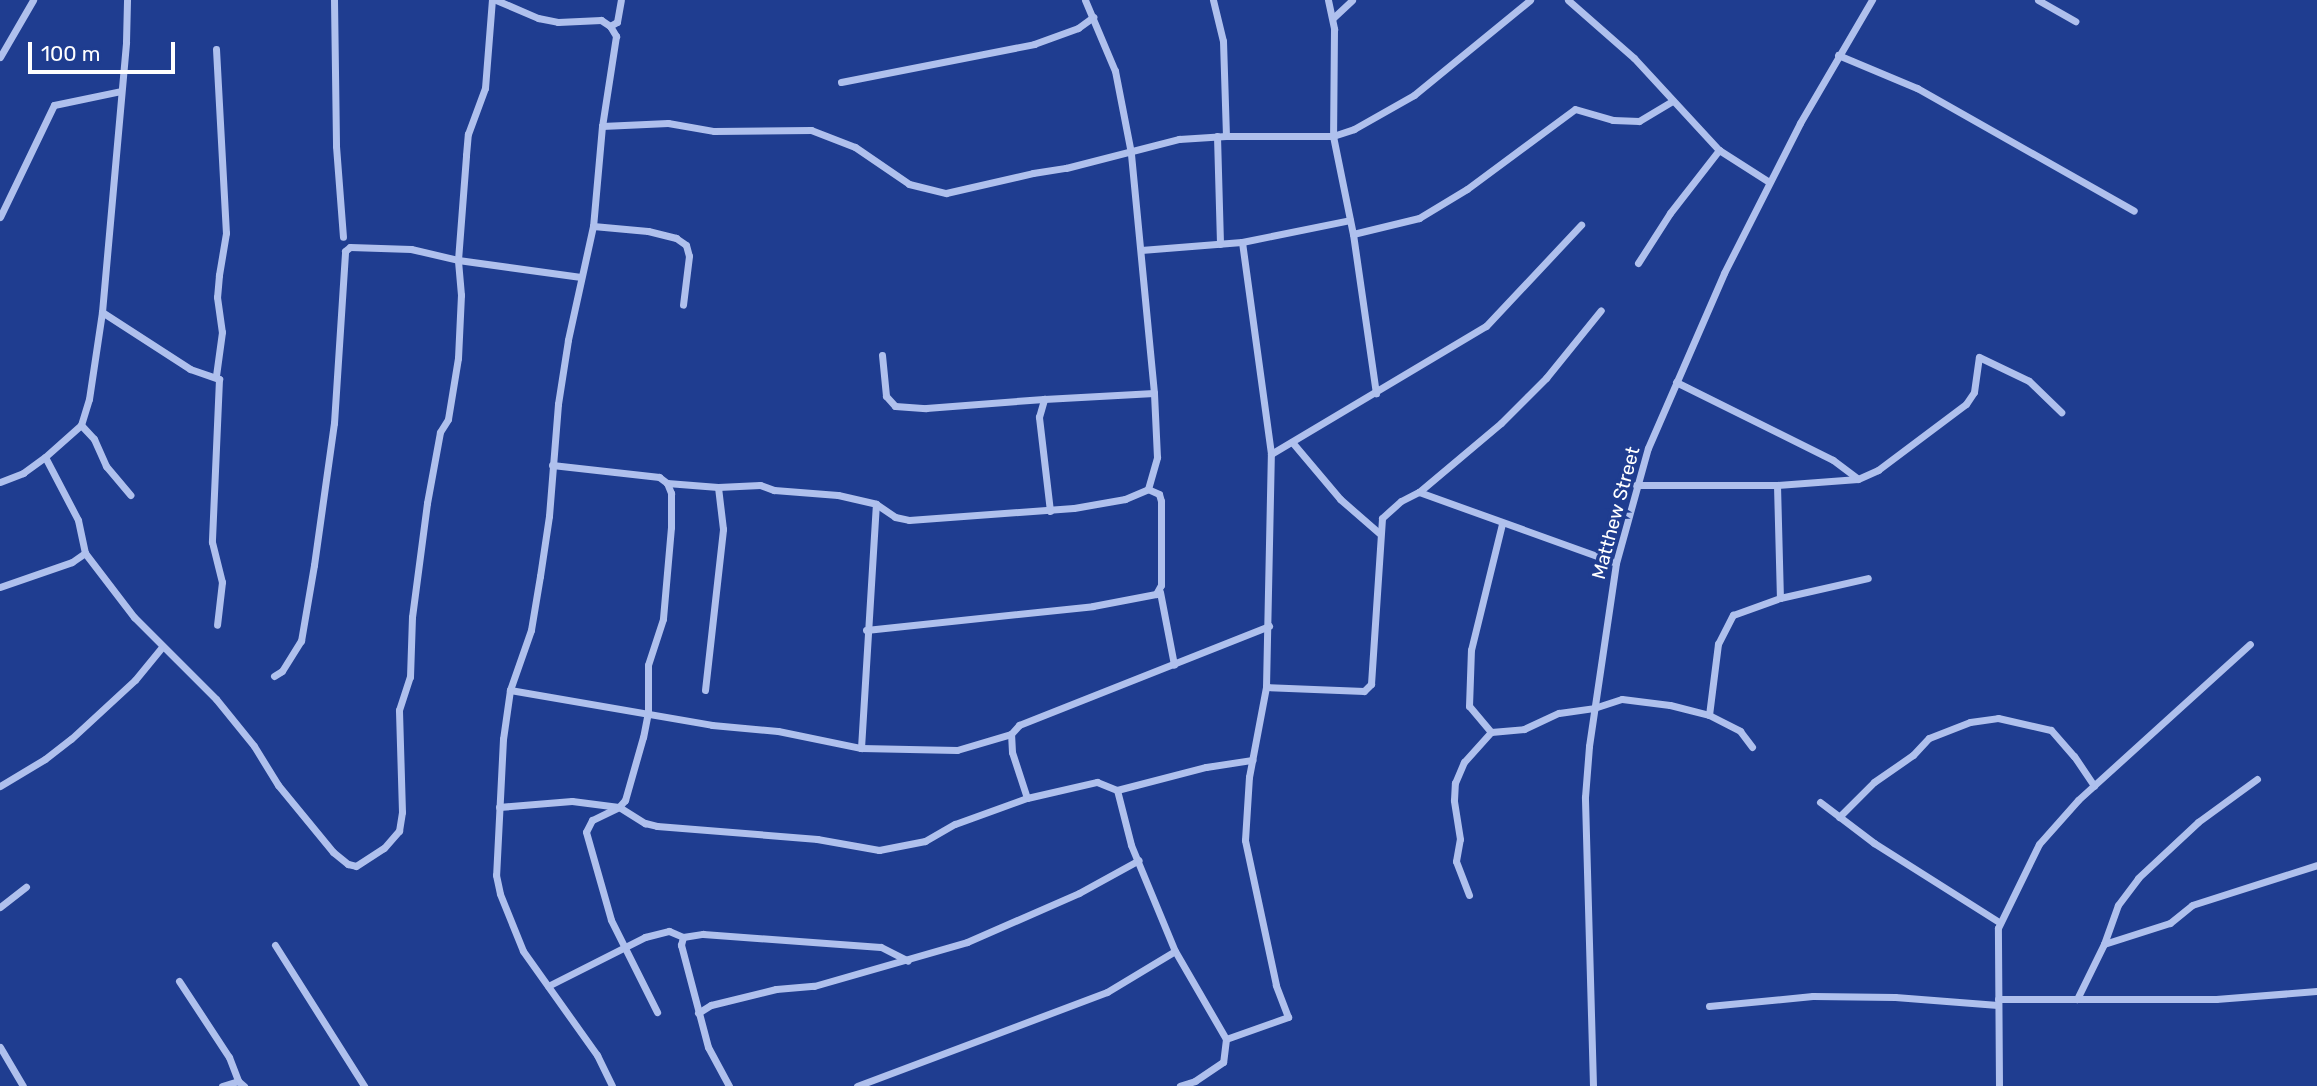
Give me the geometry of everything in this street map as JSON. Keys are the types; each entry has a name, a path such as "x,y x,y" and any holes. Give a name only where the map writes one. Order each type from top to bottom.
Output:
{"street":[{"path":"0,58 33,0"},
{"path":"0,482 23,473 80,425 89,398 102,312 127,0"},
{"path":"334,0 336,146 343,237"},
{"path":"45,457 78,520 85,553 122,603 162,647 216,699 254,746 278,785 334,852 348,864 356,866 370,859 394,837 400,823 403,793 399,710 410,677 412,617 427,503 440,432 448,419 458,358 461,295 458,260 468,134 485,88 494,0 538,18 558,22 601,20 610,26 616,36 617,48 602,126 593,226 568,340 552,465 549,516 531,630 510,690 499,807 496,875 500,894 523,951 597,1055 612,1086"},
{"path":"610,26 617,22 621,0"},
{"path":"1085,0 1115,71 1131,153 1154,393 1157,457 1148,489"},
{"path":"1213,0 1223,41 1226,136"},
{"path":"1328,0 1333,18 1333,136 1353,234 1376,393"},
{"path":"1333,18 1352,0"},
{"path":"602,126 668,123 714,131 811,130 855,147 909,184 946,193 1131,153 1179,139 1217,136 1333,136 1354,129 1414,95 1530,0"},
{"path":"1568,0 1634,58 1719,150 1769,183"},
{"name":"Matthew Street","path":"1593,1086 1585,797 1594,708 1616,563 1636,485 1676,382 1769,183 1838,55 1872,0"},
{"path":"2038,0 2075,21"},
{"path":"841,82 1034,44 1078,28 1093,17"},
{"path":"216,49 226,233 217,297 222,332 216,376 220,390 212,541 222,582 217,625"},
{"path":"1838,55 1917,88 2134,211"},
{"path":"0,216 54,105 121,91"},
{"path":"1353,234 1419,218 1467,189 1575,109 1613,120 1639,121 1672,100"},
{"path":"1217,136 1220,244"},
{"path":"1638,263 1670,213 1719,150"},
{"path":"1141,250 1242,242 1350,220"},
{"path":"1271,454 1486,326 1581,225"},
{"path":"593,226 648,231 676,238 686,245 689,256 683,305"},
{"path":"1226,1039 1288,1017 1276,985 1245,840 1252,760 1266,687 1271,454 1242,242"},
{"path":"274,676 291,659 301,641 333,433 345,251 350,247 411,249 458,260 581,277"},
{"path":"1266,687 1364,691 1371,684 1382,518 1401,501 1419,492 1501,423 1546,378 1601,310"},
{"path":"102,312 190,369 216,376"},
{"path":"882,355 886,396 895,406 926,408 1154,393"},
{"path":"1636,485 1777,485 1858,479 1878,470 1966,404 1974,391 1979,357 2029,381 2061,412"},
{"path":"1676,382 1833,460 1858,479"},
{"path":"1044,399 1039,417 1050,511"},
{"path":"80,425 94,439 106,466 130,495"},
{"path":"1293,442 1340,499 1379,533"},
{"path":"552,465 659,477 667,482 718,486 760,485 774,490 838,495 876,504 895,517 909,520 1050,511 1125,499 1148,489 1159,494 1161,501 1160,592 1174,665"},
{"path":"657,1012 611,920 586,832 592,820 619,807 625,800 648,712 648,665 663,619 671,527 671,493 667,482"},
{"path":"1777,485 1780,598"},
{"path":"705,690 723,528 718,486"},
{"path":"1419,492 1616,563"},
{"path":"861,748 866,630 876,504"},
{"path":"1491,732 1469,706 1471,650 1502,524"},
{"path":"0,587 72,562 85,553"},
{"path":"1709,715 1718,644 1733,615 1780,598 1868,578"},
{"path":"866,630 1093,606 1160,592"},
{"path":"510,690 712,725 778,731 861,748 957,750 1011,734 1019,725 1269,626"},
{"path":"1999,1086 1999,922 2039,844 2094,786 2250,643"},
{"path":"0,786 45,760 71,739 135,680 162,647"},
{"path":"1469,895 1456,862 1460,839 1454,800 1455,783 1464,762 1491,732 1524,729 1559,713 1594,708 1622,699 1670,705 1709,715 1740,731 1752,747"},
{"path":"1839,817 1874,782 1913,755 1929,738 1970,722 1997,718 2050,730 2074,756 2094,786"},
{"path":"1011,734 1012,752 1027,799"},
{"path":"499,807 572,801 619,807 645,823 657,825 817,839 879,850 925,841 955,824 1027,799 1097,782 1117,790 1182,773 1252,760"},
{"path":"2077,999 2104,944 2118,905 2138,878 2198,822 2258,779"},
{"path":"1117,790 1131,845 1175,951 1226,1039 1223,1062 1195,1081 1180,1086"},
{"path":"1820,802 1897,858 1999,922"},
{"path":"698,1013 711,1005 776,989 814,986 967,942 1079,893 1139,860"},
{"path":"2104,944 2170,923 2192,905 2317,864"},
{"path":"0,907 26,887"},
{"path":"548,986 645,937 669,932 682,937 704,934 881,947 908,961"},
{"path":"682,937 681,945 698,1013 709,1047 729,1086"},
{"path":"275,945 364,1086"},
{"path":"857,1086 1107,992 1175,951"},
{"path":"179,981 229,1057 241,1084 222,1086"},
{"path":"1709,1006 1813,996 1998,1002 2216,999 2317,991"},
{"path":"0,1047 23,1086"}]}
